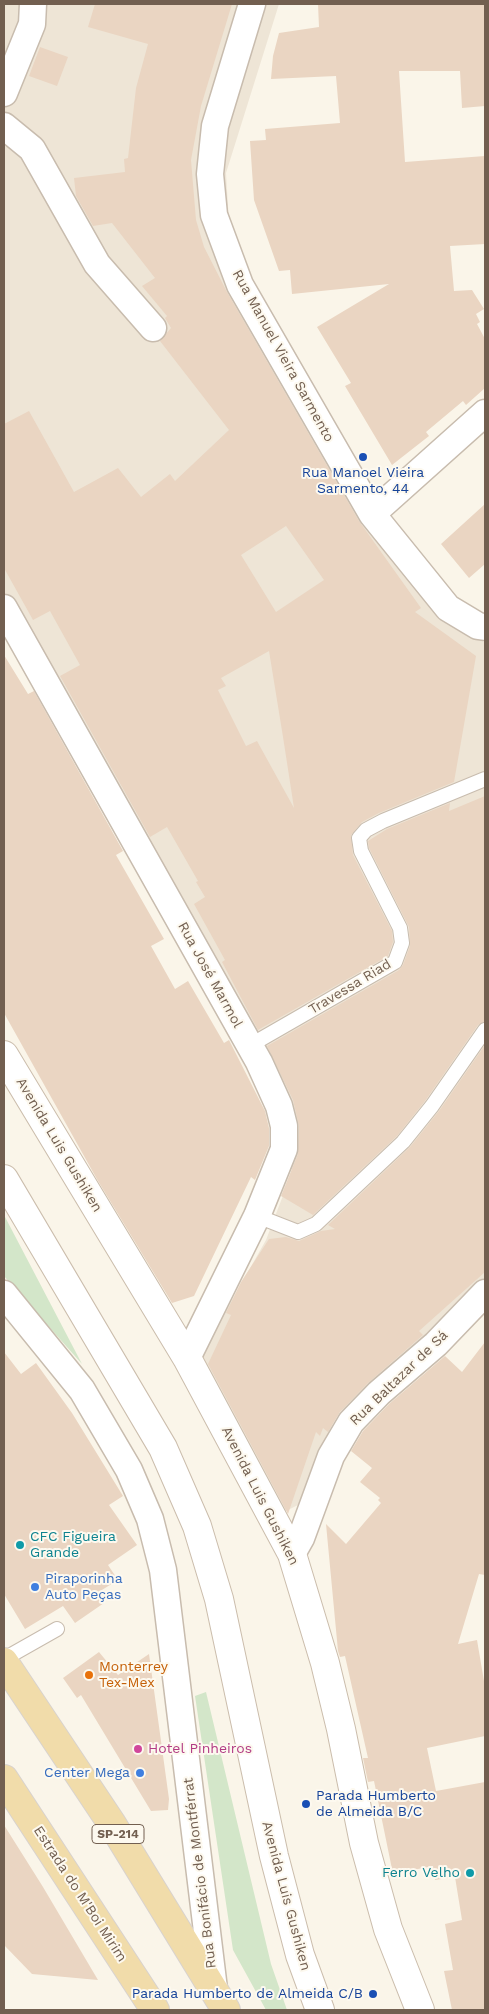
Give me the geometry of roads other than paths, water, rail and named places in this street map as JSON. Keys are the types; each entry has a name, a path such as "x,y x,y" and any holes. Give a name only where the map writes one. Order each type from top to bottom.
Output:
{"main road":[{"name":"Avenida Luis Gushiken","path":"4,1055 187,1358 292,1554 325,1663 366,1853 388,1929 420,2010"},
{"name":"Avenida Luis Gushiken","path":"4,1179 163,1448 197,1526 219,1599 274,1856 300,1955 320,2010"},
{"name":"SP-214","path":"4,1661 106,1816 220,2000"},
{"name":"Estrada do M'Boi Mirim","path":"4,1779 155,2010"}],"street":[{"path":"4,93 32,24 33,4"},
{"name":"Rua Manuel Vieira Sarmento","path":"252,4 215,126 210,174 214,216 240,284 372,514 448,608 478,626 485,626"},
{"path":"4,126 32,149 97,264 153,328"},
{"path":"372,514 485,413"},
{"name":"Rua José Marmol","path":"4,608 249,1046 279,1106 284,1126 284,1148 257,1216 187,1358"},
{"name":"Rua Baltazar de Sá","path":"292,1554 301,1538 330,1456 351,1422 380,1393 436,1344 485,1293"},
{"name":"Rua Bonifácio de Montférrat","path":"4,1294 82,1390 129,1470 150,1519 163,1570 220,2000"}],"lane":[{"name":"Travessa Riad","path":"249,1046 395,962 402,943 400,928 361,851 359,838 366,830 383,821 485,779"},
{"path":"257,1216 298,1232 316,1224 403,1142 432,1106 485,1030"},
{"path":"4,1661 57,1629"}],"place":[{"name":"Rua Manoel Vieira Sarmento, 44","path":"363,457"},
{"name":"CFC Figueira Grande","path":"20,1545"},
{"name":"Piraporinha Auto Peças","path":"35,1587"},
{"name":"Monterrey Tex-Mex","path":"89,1675"},
{"name":"Hotel Pinheiros","path":"138,1749"},
{"name":"Center Mega","path":"140,1773"},
{"name":"Parada Humberto de Almeida B/C","path":"306,1804"},
{"name":"Ferro Velho","path":"470,1873"},
{"name":"Parada Humberto de Almeida C/B","path":"373,1994"}]}
